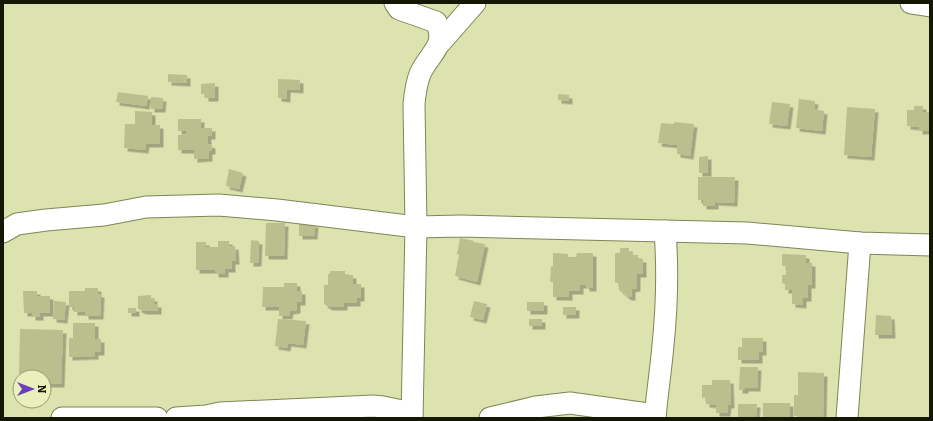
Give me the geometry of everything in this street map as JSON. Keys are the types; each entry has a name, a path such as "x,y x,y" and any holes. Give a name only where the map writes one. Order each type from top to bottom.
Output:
{"street":[{"path":"395,3 399,9 436,22 440,31 440,43"},
{"path":"176,418 205,417 220,412 373,406 383,407 412,416 416,227 414,104 416,85 420,73 440,43 475,3"},
{"path":"912,3 930,6"},
{"path":"3,232 16,224 46,220 104,215 146,208 219,205 277,210 416,227 461,226 747,233 860,243 930,245"},
{"path":"490,418 536,407 570,404 655,417 667,300 668,266 664,231"},
{"path":"847,418 860,243"},
{"path":"62,418 157,418"}],"building":[{"path":"168,74 187,75 187,83 168,82"},
{"path":"278,79 300,80 300,90 287,89 287,99 278,98"},
{"path":"215,83 215,98 205,98 205,94 201,94 201,84"},
{"path":"118,92 148,96 146,106 116,102"},
{"path":"558,94 569,95 569,101 558,100"},
{"path":"151,97 163,98 162,109 151,109"},
{"path":"799,99 815,101 814,109 824,111 822,131 796,128"},
{"path":"772,102 790,104 787,126 769,124"},
{"path":"914,106 923,106 923,112 930,112 929,131 919,131 919,127 907,126 907,110 914,110"},
{"path":"847,107 875,109 871,157 844,155"},
{"path":"135,111 152,112 152,125 160,125 160,144 146,144 145,150 124,148 125,124 135,124"},
{"path":"178,119 201,119 201,128 212,128 212,136 208,136 208,144 212,145 212,151 209,151 209,158 194,159 194,150 178,150 178,135 186,135 186,131 178,131"},
{"path":"674,122 694,124 690,156 677,154 677,145 658,143 661,123 674,124"},
{"path":"708,156 708,173 699,173 699,157"},
{"path":"229,169 243,173 239,189 226,186"},
{"path":"698,177 735,177 734,203 715,202 715,206 703,206 703,200 698,200"},
{"path":"266,223 285,223 284,256 265,256"},
{"path":"299,223 315,224 314,236 299,236"},
{"path":"460,238 485,244 477,282 455,276 459,255 457,254"},
{"path":"251,240 259,241 258,263 250,263"},
{"path":"218,241 229,241 229,246 235,246 236,261 232,261 232,269 225,269 225,274 215,274 215,270 196,270 196,242 206,242 206,247 218,247"},
{"path":"620,248 629,248 629,252 633,252 633,255 638,255 638,259 643,259 643,274 637,274 637,288 632,289 632,297 628,297 619,290 619,283 615,283 615,253 620,253"},
{"path":"553,253 568,254 568,257 576,257 577,253 593,253 593,288 586,288 586,285 580,285 580,291 569,291 569,297 553,297 553,282 550,282 551,266 553,266"},
{"path":"782,254 806,255 806,263 812,263 812,285 808,285 808,298 803,298 803,305 792,304 792,290 785,290 785,284 782,283 782,275 786,275 786,266 782,266"},
{"path":"330,271 345,271 345,275 353,275 353,284 361,284 361,298 357,298 357,303 344,303 344,307 329,307 324,304 324,285 328,285 328,274 330,274"},
{"path":"284,283 297,283 297,291 302,291 302,302 297,302 297,310 290,311 289,316 279,316 279,307 262,307 263,287 284,287"},
{"path":"85,288 98,288 98,294 101,294 100,316 85,316 85,312 74,312 74,307 69,307 69,291 85,291"},
{"path":"23,291 37,291 37,296 50,296 50,313 40,313 40,317 32,317 32,313 24,313"},
{"path":"151,295 151,298 154,298 154,304 158,304 158,311 143,311 138,309 138,296"},
{"path":"54,301 66,302 64,320 53,319"},
{"path":"474,301 487,304 483,320 470,317"},
{"path":"527,302 544,302 544,311 527,311"},
{"path":"563,307 576,307 576,315 563,315"},
{"path":"128,308 136,308 136,313 128,313"},
{"path":"876,315 891,316 892,335 875,335"},
{"path":"278,319 306,321 303,345 288,343 287,348 275,346"},
{"path":"529,319 542,319 542,326 529,326"},
{"path":"73,323 95,323 95,339 101,339 101,352 95,352 95,356 69,357 69,338 73,338"},
{"path":"20,329 63,330 61,384 52,384 52,369 19,369"},
{"path":"742,338 763,338 763,352 759,352 759,360 738,360 738,347 742,347"},
{"path":"740,367 758,367 757,388 745,388 745,390 739,390"},
{"path":"798,372 824,373 823,417 794,416 794,395 798,395"},
{"path":"712,380 730,380 731,405 728,405 727,413 716,413 716,405 706,404 706,397 702,398 702,385 712,385"},
{"path":"763,403 790,403 790,418 763,418"},
{"path":"738,404 757,404 756,418 738,418"}]}
